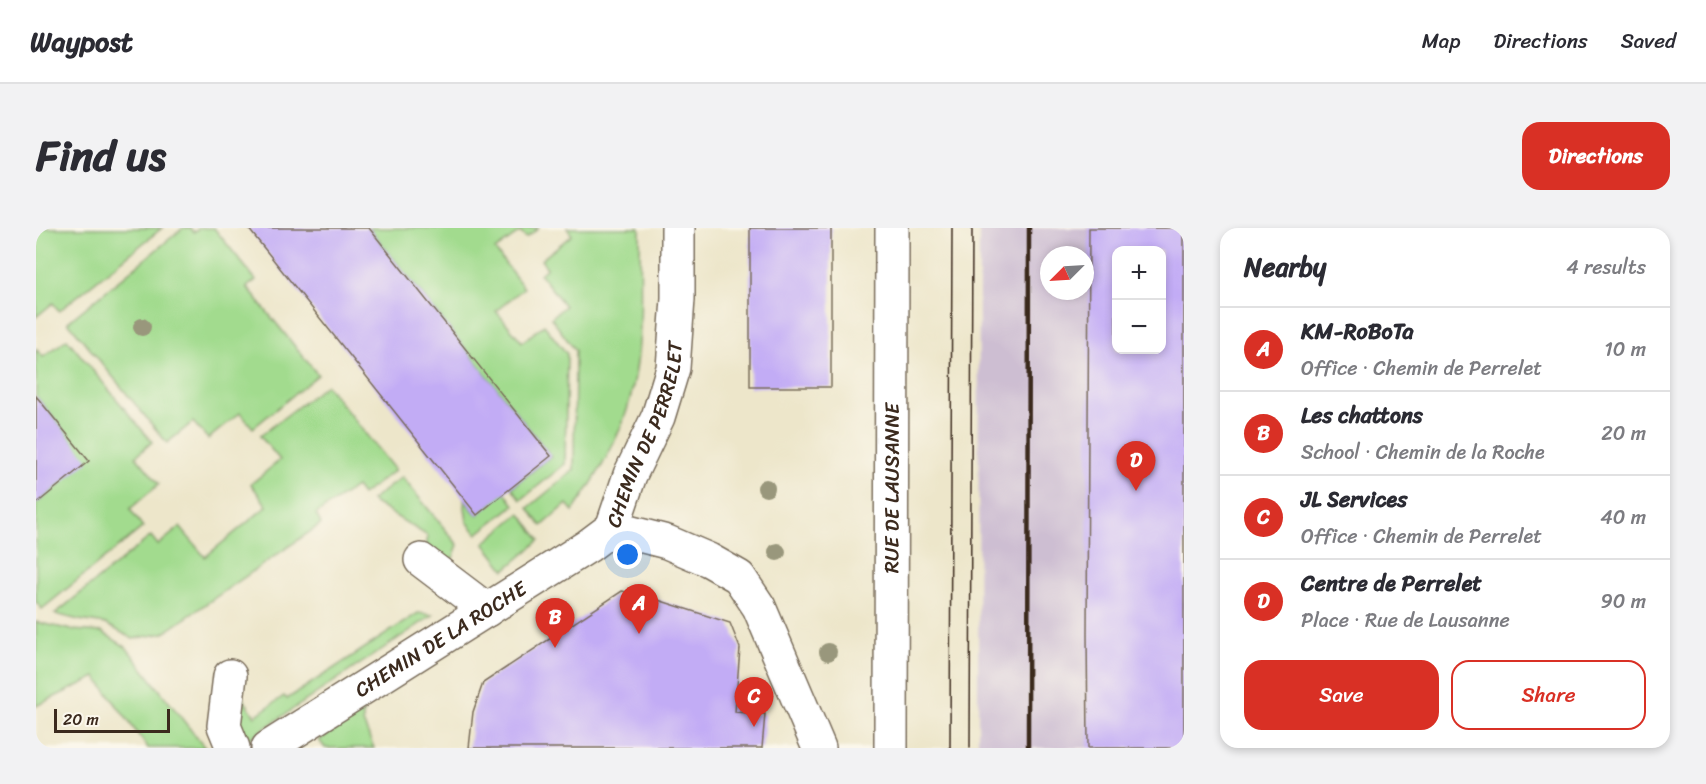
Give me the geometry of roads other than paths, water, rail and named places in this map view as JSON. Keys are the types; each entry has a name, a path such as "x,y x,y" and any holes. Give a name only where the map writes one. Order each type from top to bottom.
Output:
{"street":[{"name":"CHEMIN DE PERRELET","path":"678,228 678,299 673,368 658,417 630,475 612,528 667,543 709,560 739,577 759,607 819,748"},
{"name":"RUE DE LAUSANNE","path":"891,748 892,228"},
{"name":"CHEMIN DE LA ROCHE","path":"268,748 588,546 612,528"},
{"path":"421,560 487,610"},
{"path":"230,676 224,726 233,748"}],"tram line":[{"path":"950,748 952,228"},
{"path":"970,748 972,228"}],"railway":[{"path":"1028,748 1029,228"}],"place":[{"name":"Centre de Perrelet","path":"1136,491"},
{"name":"KM-RoBoTa","path":"639,634"},
{"name":"Les chattons","path":"555,648"},
{"name":"JL Services","path":"754,727"}]}
